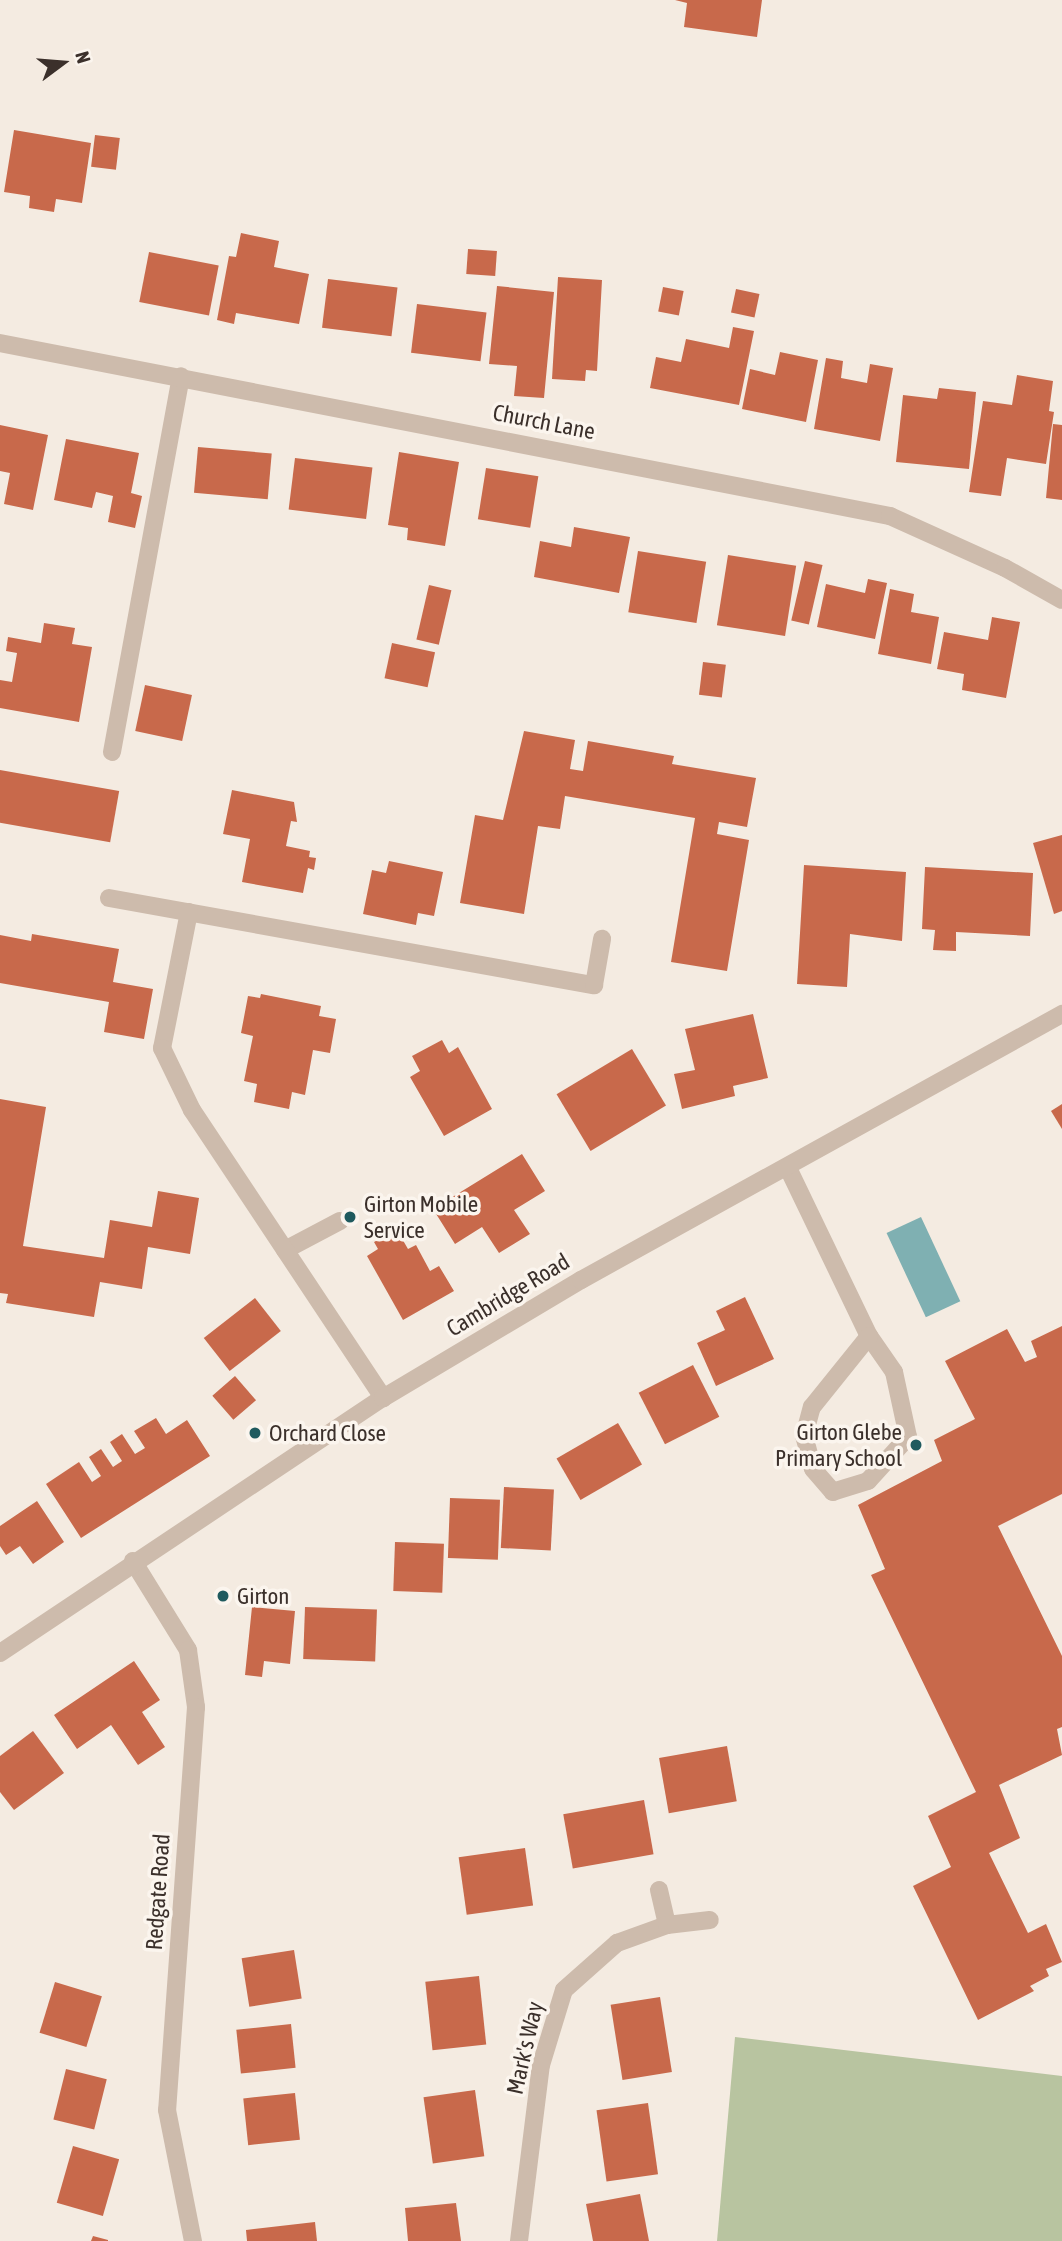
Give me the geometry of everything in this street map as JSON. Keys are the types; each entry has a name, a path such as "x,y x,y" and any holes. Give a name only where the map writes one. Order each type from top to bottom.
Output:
{"street":[{"name":"Church Lane","path":"0,343 181,376 890,516 1005,568 1062,600"},
{"path":"112,752 181,376"},
{"path":"109,898 594,985 601,939"},
{"path":"189,912 162,1048 192,1111 383,1398"},
{"name":"Cambridge Road","path":"0,1653 133,1561 383,1398 581,1280 788,1168 1062,1014"},
{"path":"788,1168 869,1336 894,1372 908,1437 868,1481 833,1492 813,1469 804,1436 812,1407 869,1336"},
{"path":"285,1250 340,1222"},
{"name":"Redgate Road","path":"133,1561 188,1650 196,1707 167,2110 193,2241"},
{"path":"659,1890 667,1925"},
{"name":"Mark's Way","path":"519,2241 541,2065 564,1990 617,1943 667,1925 710,1920"}],"green space":[{"path":"735,2037 1062,2076 1062,2241 717,2241"}],"water":[{"path":"921,1217 960,1301 926,1317 887,1233"}],"building":[{"path":"675,0 762,0 757,37 684,27 687,3"},
{"path":"14,130 91,143 82,203 56,199 54,212 29,208 30,196 4,192"},
{"path":"95,135 120,138 116,170 91,167"},
{"path":"241,233 279,241 274,267 309,274 299,324 236,313 234,324 217,320 229,256 236,257"},
{"path":"468,249 497,251 495,276 466,274"},
{"path":"149,252 219,266 209,316 139,302"},
{"path":"558,277 602,280 597,371 586,370 585,381 552,379"},
{"path":"328,279 397,288 392,336 322,328"},
{"path":"497,286 554,292 544,398 514,396 517,366 489,364"},
{"path":"663,287 684,291 679,316 658,312"},
{"path":"736,289 759,294 754,317 731,312"},
{"path":"417,304 486,313 481,361 411,353"},
{"path":"733,327 754,331 739,405 650,388 656,357 681,362 686,339 729,348"},
{"path":"780,352 818,360 806,422 742,409 750,369 775,375"},
{"path":"826,358 843,361 841,378 867,383 870,364 893,368 880,441 814,429"},
{"path":"1017,375 1053,381 1049,411 1054,412 1046,464 1007,458 1001,496 969,492 983,401 1012,405"},
{"path":"939,388 976,392 969,469 896,462 903,395 937,399"},
{"path":"1053,424 1062,425 1062,500 1046,498"},
{"path":"0,425 48,435 33,510 4,504 10,473 0,471"},
{"path":"66,439 139,453 131,493 142,496 135,528 108,522 113,496 96,492 92,508 54,500"},
{"path":"198,447 272,453 268,499 194,493"},
{"path":"399,452 459,462 445,546 407,540 408,528 388,525"},
{"path":"295,458 372,468 366,519 289,510"},
{"path":"486,468 538,476 530,528 478,519"},
{"path":"574,527 630,537 619,593 534,577 540,541 571,547"},
{"path":"638,551 706,562 696,623 628,612"},
{"path":"728,555 796,566 785,636 717,625"},
{"path":"805,561 823,565 809,624 791,620"},
{"path":"868,579 887,583 875,639 817,627 826,584 865,593"},
{"path":"429,585 451,590 439,645 416,640"},
{"path":"890,589 914,594 911,612 939,617 931,664 878,654"},
{"path":"992,617 1020,622 1006,698 962,690 964,674 937,669 944,632 988,640"},
{"path":"44,623 75,628 72,644 92,647 79,722 0,708 0,680 12,682 17,653 6,651 8,637 41,643"},
{"path":"392,643 435,652 428,687 385,678"},
{"path":"703,662 726,665 722,698 699,695"},
{"path":"145,685 192,695 182,741 135,731"},
{"path":"524,731 575,740 570,769 583,771 588,741 674,756 672,764 756,778 747,827 719,822 717,834 749,840 727,971 671,962 695,818 565,796 560,829 538,826 524,914 460,903 475,815 503,820"},
{"path":"0,770 119,791 110,842 0,823"},
{"path":"232,790 294,802 297,822 291,821 286,846 310,851 309,857 316,858 314,870 308,868 303,893 242,882 250,839 223,834"},
{"path":"1062,835 1062,911 1054,914 1033,843"},
{"path":"389,861 443,872 434,916 418,913 416,925 363,914 372,870 386,873"},
{"path":"804,865 906,872 902,941 850,934 847,987 797,984"},
{"path":"925,867 1033,873 1030,936 956,932 956,951 933,950 935,930 922,929"},
{"path":"32,934 119,949 113,982 153,989 144,1039 104,1032 109,1002 0,983 0,935 31,941"},
{"path":"261,994 321,1006 319,1016 336,1019 330,1053 313,1050 305,1095 292,1092 289,1109 254,1102 257,1084 244,1081 253,1036 241,1033 248,996 260,998"},
{"path":"753,1014 768,1078 733,1086 735,1096 682,1109 674,1074 695,1070 685,1029"},
{"path":"442,1040 449,1053 458,1047 492,1109 444,1136 410,1077 420,1071 412,1056"},
{"path":"632,1049 666,1106 591,1151 557,1094"},
{"path":"0,1099 46,1107 23,1246 104,1258 110,1220 152,1227 158,1191 199,1198 190,1254 148,1247 142,1289 100,1282 94,1317 6,1303 8,1294 0,1293"},
{"path":"1062,1104 1062,1129 1051,1111"},
{"path":"522,1154 545,1191 514,1210 530,1234 499,1253 482,1227 455,1244 433,1209"},
{"path":"397,1230 408,1249 416,1245 430,1271 439,1266 454,1291 403,1320 367,1256 378,1249 374,1242"},
{"path":"745,1297 774,1359 716,1386 697,1343 725,1330 716,1311"},
{"path":"255,1298 281,1331 230,1371 204,1338"},
{"path":"1062,1326 1062,1494 998,1526 1062,1656 1062,1727 1057,1729 1062,1755 999,1785 1020,1838 989,1853 1028,1933 1046,1924 1062,1962 1046,1969 1049,1976 1030,1986 1034,1991 978,2020 913,1886 951,1867 928,1816 976,1792 871,1575 885,1569 858,1505 942,1461 934,1440 975,1419 945,1361 1007,1329 1025,1362 1037,1357 1031,1341"},
{"path":"693,1365 719,1417 665,1444 639,1393"},
{"path":"235,1376 256,1400 233,1420 212,1396"},
{"path":"156,1418 166,1434 187,1420 210,1456 81,1538 46,1484 79,1462 92,1482 101,1476 89,1457 101,1449 113,1467 122,1461 110,1442 122,1434 135,1454 145,1448 134,1431"},
{"path":"618,1423 642,1465 581,1500 557,1458"},
{"path":"504,1487 554,1490 551,1551 501,1548"},
{"path":"450,1498 500,1500 498,1560 448,1558"},
{"path":"37,1501 64,1542 33,1564 20,1546 6,1555 0,1546 0,1526"},
{"path":"395,1542 444,1544 442,1593 393,1591"},
{"path":"252,1607 295,1611 290,1664 264,1661 262,1677 245,1675"},
{"path":"305,1607 377,1610 375,1661 303,1659"},
{"path":"134,1661 160,1700 142,1712 165,1747 138,1765 111,1725 77,1749 54,1715"},
{"path":"33,1731 64,1773 14,1810 0,1792 0,1756"},
{"path":"727,1746 737,1801 669,1813 659,1758"},
{"path":"644,1800 654,1854 573,1868 563,1814"},
{"path":"525,1848 533,1905 467,1915 459,1857"},
{"path":"294,1950 302,1998 249,2007 242,1958"},
{"path":"479,1976 486,2045 433,2050 425,1982"},
{"path":"55,1982 102,1996 86,2047 40,2033"},
{"path":"660,1997 672,2072 623,2080 611,2005"},
{"path":"291,2024 296,2068 241,2074 236,2030"},
{"path":"66,2069 107,2079 94,2130 53,2119"},
{"path":"475,2090 484,2156 433,2164 424,2097"},
{"path":"295,2093 300,2140 248,2145 243,2098"},
{"path":"648,2103 658,2174 607,2182 597,2110"},
{"path":"73,2146 119,2159 103,2216 57,2203"},
{"path":"640,2194 649,2241 593,2241 586,2204"},
{"path":"456,2203 461,2241 408,2241 405,2208"},
{"path":"315,2222 317,2241 247,2241 246,2230"},
{"path":"93,2236 108,2240 108,2241 91,2241"}],"place":[{"name":"Girton Mobile Service","path":"350,1217"},
{"name":"Orchard Close","path":"255,1433"},
{"name":"Girton Glebe Primary School","path":"916,1445"},
{"name":"Girton","path":"223,1596"}]}
